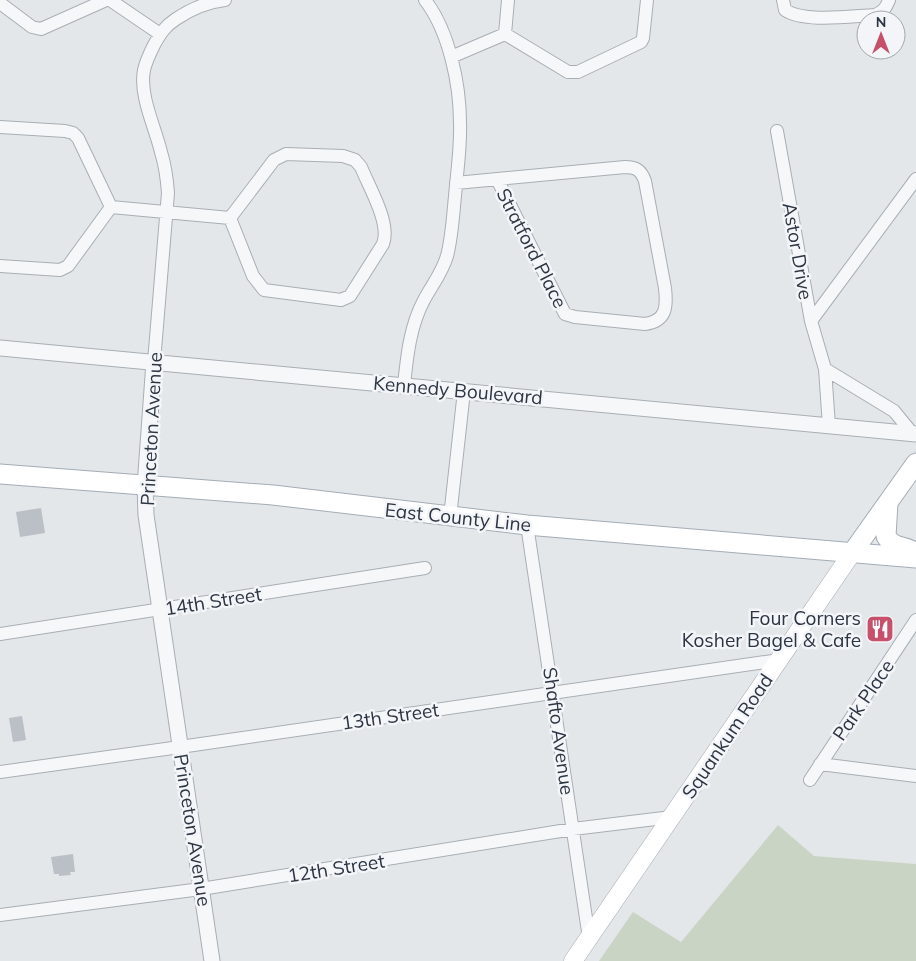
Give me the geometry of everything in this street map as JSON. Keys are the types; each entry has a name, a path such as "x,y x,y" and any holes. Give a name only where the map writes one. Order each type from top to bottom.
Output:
{"main road":[{"name":"Squankum Road","path":"573,961 852,552 916,463"},
{"name":"East County Line","path":"0,474 273,496 527,525 916,558"},
{"path":"888,502 886,536 894,545 910,549 916,554"}],"street":[{"path":"0,2 32,27 41,29 106,0"},
{"path":"110,0 160,34"},
{"name":"Princeton Avenue","path":"212,961 146,515 145,486 168,193 161,151 150,118 144,88 144,71 150,53 166,27 189,10 207,3 225,0"},
{"path":"404,385 406,361 414,326 424,300 439,276 447,257 451,237 460,123 451,57 436,16 425,0"},
{"path":"505,34 508,0"},
{"path":"505,34 568,72 578,72 641,42 643,38 646,0"},
{"path":"783,0 785,10 790,14 806,18 875,15 882,13 887,7 889,0"},
{"path":"451,57 505,34"},
{"path":"0,127 64,131 73,134 78,138 111,207"},
{"name":"Astor Drive","path":"777,131 811,321 825,369 829,426"},
{"path":"286,154 343,156 355,160 361,167 384,222 386,237 350,296 341,300 327,300 264,290 253,276 230,218 278,156 286,154"},
{"name":"Stratford Place","path":"456,183 497,179 624,167 634,167 645,181 665,288 666,305 662,315 652,323 645,324 575,317 565,314 497,179"},
{"path":"811,321 916,179"},
{"path":"111,207 230,218"},
{"path":"0,266 60,270 68,266 111,207"},
{"name":"Kennedy Boulevard","path":"0,348 914,434"},
{"path":"825,369 894,411 914,434"},
{"path":"450,517 464,391"},
{"name":"Shafto Avenue","path":"527,525 589,938"},
{"name":"14th Street","path":"0,634 425,568"},
{"name":"Park Place","path":"810,780 916,620"},
{"name":"13th Street","path":"0,772 180,748 779,660"},
{"path":"820,764 916,776"},
{"name":"12th Street","path":"0,915 201,889 573,829 672,817"}],"green space":[{"path":"778,825 814,856 916,864 916,961 599,961 633,912 681,942"}],"building":[{"path":"41,508 45,533 20,537 16,512"},
{"path":"22,716 26,740 13,742 9,718"},
{"path":"73,854 75,872 70,872 71,875 59,876 59,874 54,874 51,857"}],"place":[{"name":"Four Corners Kosher Bagel & Cafe","path":"880,629"}]}
